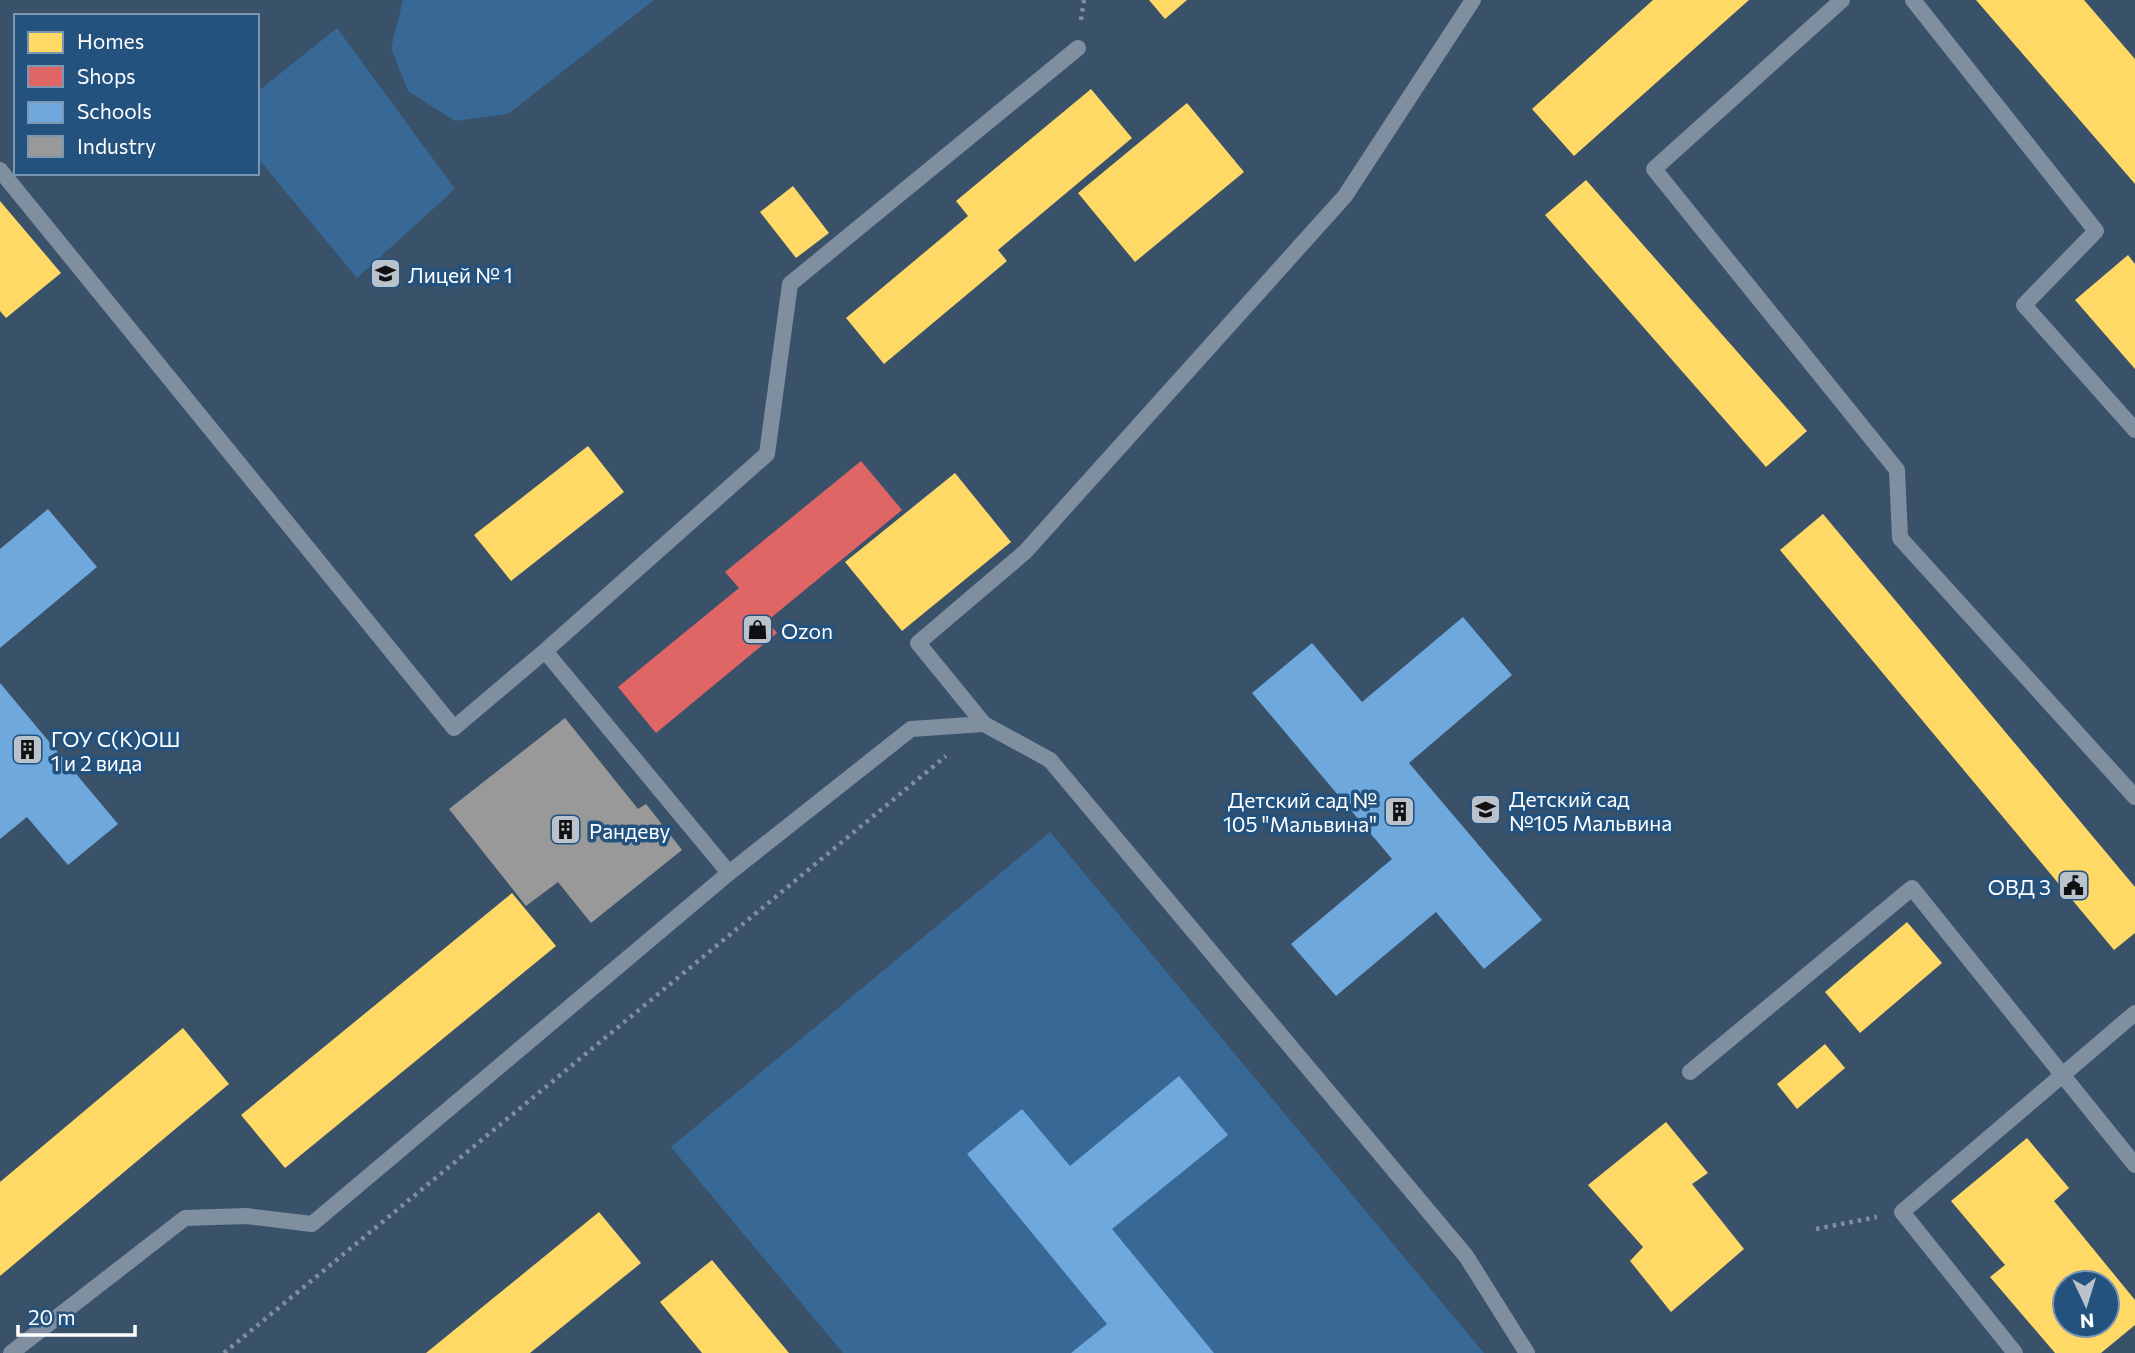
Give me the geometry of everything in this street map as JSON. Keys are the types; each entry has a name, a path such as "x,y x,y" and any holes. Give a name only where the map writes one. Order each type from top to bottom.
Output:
{"lane":[{"path":"1473,0 1345,196 1025,552 918,643 984,724 1050,760 1466,1256 1527,1353"},
{"path":"1842,0 1654,169 1897,470 1900,538 2135,797"},
{"path":"1913,0 2096,231 2024,305 2135,430"},
{"path":"0,170 454,728 767,454 790,284 1078,48"},
{"path":"545,651 729,873"},
{"path":"11,1353 185,1218 246,1216 312,1224 729,873 911,729 984,724"},
{"path":"1690,1072 1912,888 2135,1166"},
{"path":"2015,1353 1902,1212 2135,1013"}],"path":[{"path":"224,1353 984,724"},
{"path":"1816,1229 1902,1212"}],"shaded area":[{"path":"403,0 654,0 508,114 455,121 408,91 391,48"},
{"path":"337,28 455,189 357,278 259,159 259,90"},
{"path":"1050,832 1484,1353 843,1353 671,1147"}],"building: Homes":[{"path":"1149,0 1187,0 1165,19"},
{"path":"1653,0 1749,0 1574,156 1532,109"},
{"path":"1976,0 2084,0 2135,59 2135,184"},
{"path":"1091,89 1132,138 998,250 1007,261 884,364 846,318 968,216 956,201"},
{"path":"1187,103 1244,172 1135,262 1078,193"},
{"path":"1586,180 1807,431 1766,467 1545,215"},
{"path":"793,186 829,233 796,258 760,212"},
{"path":"0,201 61,273 6,318 0,311"},
{"path":"2128,255 2135,264 2135,369 2075,300"},
{"path":"588,446 624,492 511,581 474,535"},
{"path":"955,473 1011,542 902,631 845,562"},
{"path":"1823,514 2135,887 2135,933 2114,950 1780,550"},
{"path":"512,893 556,946 285,1168 241,1115"},
{"path":"1907,922 1942,963 1860,1033 1825,992"},
{"path":"183,1028 229,1084 0,1276 0,1182"},
{"path":"1825,1044 1845,1068 1797,1109 1777,1084"},
{"path":"1666,1122 1708,1173 1692,1184 1744,1249 1671,1312 1630,1261 1643,1247 1588,1185"},
{"path":"2027,1138 2069,1188 2054,1201 2110,1269 2051,1269 2051,1339 2118,1339 2101,1353 2055,1353 1990,1277 2005,1265 1951,1201"},
{"path":"599,1212 641,1263 530,1353 426,1353"},
{"path":"712,1260 789,1353 702,1353 660,1302"},
{"path":"2121,1283 2135,1300 2135,1325 2121,1337"}],"building: Shops":[{"path":"861,461 902,510 767,621 777,633 656,733 618,687 739,588 725,572"}],"building: Schools":[{"path":"48,509 97,567 0,648 0,549"},
{"name":"Детский сад № 105 \"Мальвина\"","path":"1463,617 1512,675 1409,763 1542,920 1484,969 1436,912 1336,996 1291,944 1392,859 1252,693 1312,643 1362,702"},
{"name":"ГОУ С(К)ОШ 1 и 2 вида","path":"0,683 118,824 68,865 27,817 0,839"},
{"path":"1179,1076 1228,1135 1112,1229 1214,1353 1071,1353 1107,1324 967,1154 1022,1109 1070,1166"}],"building: Industry":[{"name":"Рандеву","path":"565,718 638,809 646,804 682,850 591,923 558,882 526,906 449,809"}],"place":[{"name":"Лицей № 1","path":"385,274"},
{"name":"Ozon","path":"758,630"},
{"name":"ГОУ С(К)ОШ 1 и 2 вида","path":"28,750"},
{"name":"Детский сад №105 Мальвина","path":"1486,810"},
{"name":"Детский сад № 105 \"Мальвина\"","path":"1400,811"},
{"name":"Рандеву","path":"566,830"},
{"name":"ОВД 3","path":"2074,886"}]}
